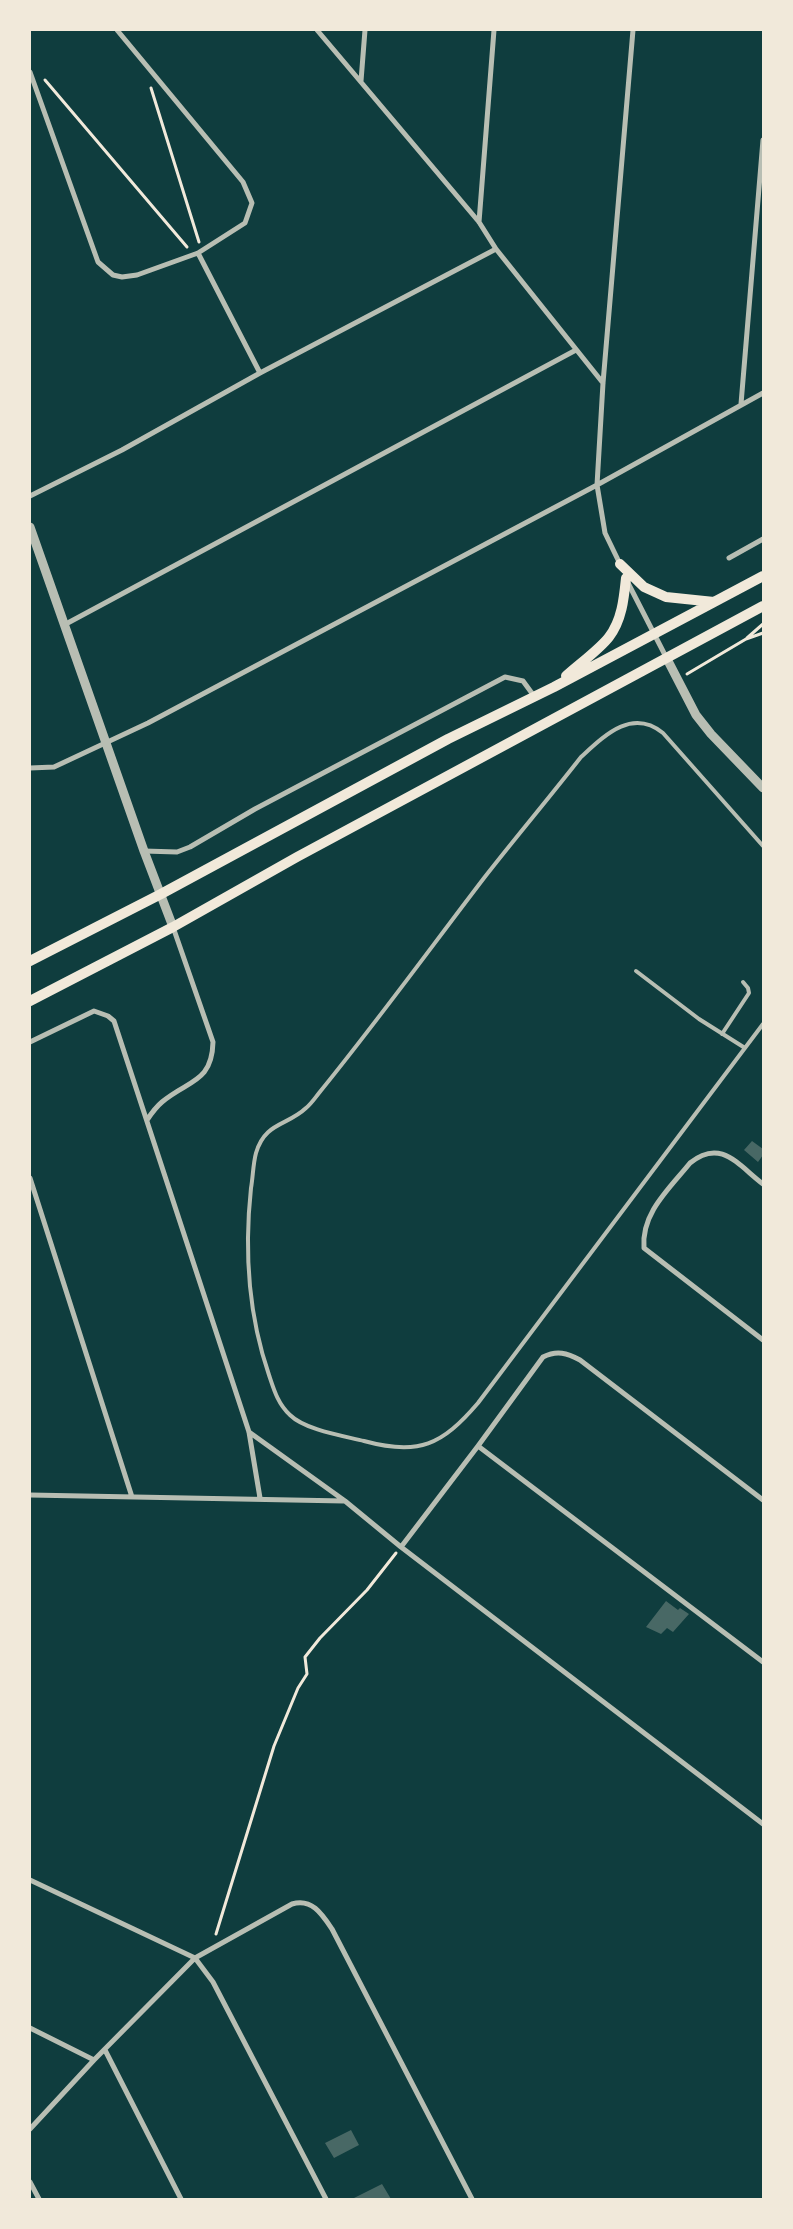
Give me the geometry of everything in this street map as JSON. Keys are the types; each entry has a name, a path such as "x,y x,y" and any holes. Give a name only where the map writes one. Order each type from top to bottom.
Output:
{"main road":[{"path":"620,564 644,587 666,597 714,602"},
{"path":"30,961 161,894 439,744 554,687 763,576"},
{"path":"554,687 609,638 618,620 623,602 626,578"},
{"path":"30,1001 173,927 297,857 763,606"}],"street":[{"path":"30,72 98,262 113,275 122,277 137,275 198,253 245,223 252,204 243,182 117,30"},
{"path":"317,30 478,222 496,249 603,384"},
{"path":"360,81 365,30"},
{"path":"478,222 494,30"},
{"path":"633,30 603,384 598,485 605,533 696,715 710,734 763,788"},
{"path":"741,404 763,140"},
{"path":"30,496 122,450 260,373 496,249"},
{"path":"198,253 260,373"},
{"path":"64,625 576,350"},
{"path":"30,768 54,768 106,743 598,485 763,393"},
{"path":"30,527 213,1042 213,1052 206,1071 200,1078 162,1102 147,1120"},
{"path":"729,558 763,539"},
{"path":"144,851 177,852 190,847 255,809 505,677 522,681 534,696"},
{"path":"30,1042 94,1010 108,1016 114,1022 249,1432 260,1498"},
{"path":"763,1184 722,1152 707,1153 690,1163 650,1215 644,1232 644,1248 763,1340"},
{"path":"30,1178 132,1497"},
{"path":"401,1547 478,1446 542,1357 560,1352 580,1360 763,1500"},
{"path":"249,1432 345,1501 401,1547 763,1824"},
{"path":"478,1446 763,1662"},
{"path":"30,1495 345,1501"},
{"path":"30,1880 195,1958 213,1982 326,2199"},
{"path":"30,2129 94,2060 195,1958 292,1904 304,1902 317,1909 332,1929 472,2199"},
{"path":"30,2028 94,2060"},
{"path":"105,2050 181,2199"},
{"path":"30,2182 39,2199"}],"lane":[{"path":"763,846 663,734 652,725 638,722 619,728 600,740 581,757 483,879 435,944 307,1108 272,1128 262,1138 256,1154 250,1200 248,1233 250,1299 258,1343 278,1400 291,1416 304,1424 376,1444 416,1447 433,1442 460,1425 763,1024"},
{"path":"636,971 699,1019 745,1048"},
{"path":"722,1034 749,993 748,988 743,982"}],"path":[{"path":"143,61 198,253"},
{"path":"43,78 198,253"},
{"path":"678,680 746,639 763,624"},
{"path":"746,639 763,633"},
{"path":"211,1949 274,1746 298,1688 307,1674 306,1657 320,1638 367,1590 401,1547"}],"building":[{"path":"752,1141 763,1149 763,1155 758,1162 744,1150"},
{"path":"666,1601 678,1610 680,1608 689,1614 673,1632 667,1628 661,1634 646,1627"},
{"path":"351,2130 359,2145 334,2158 325,2143"},
{"path":"382,2184 391,2199 354,2198"}]}
